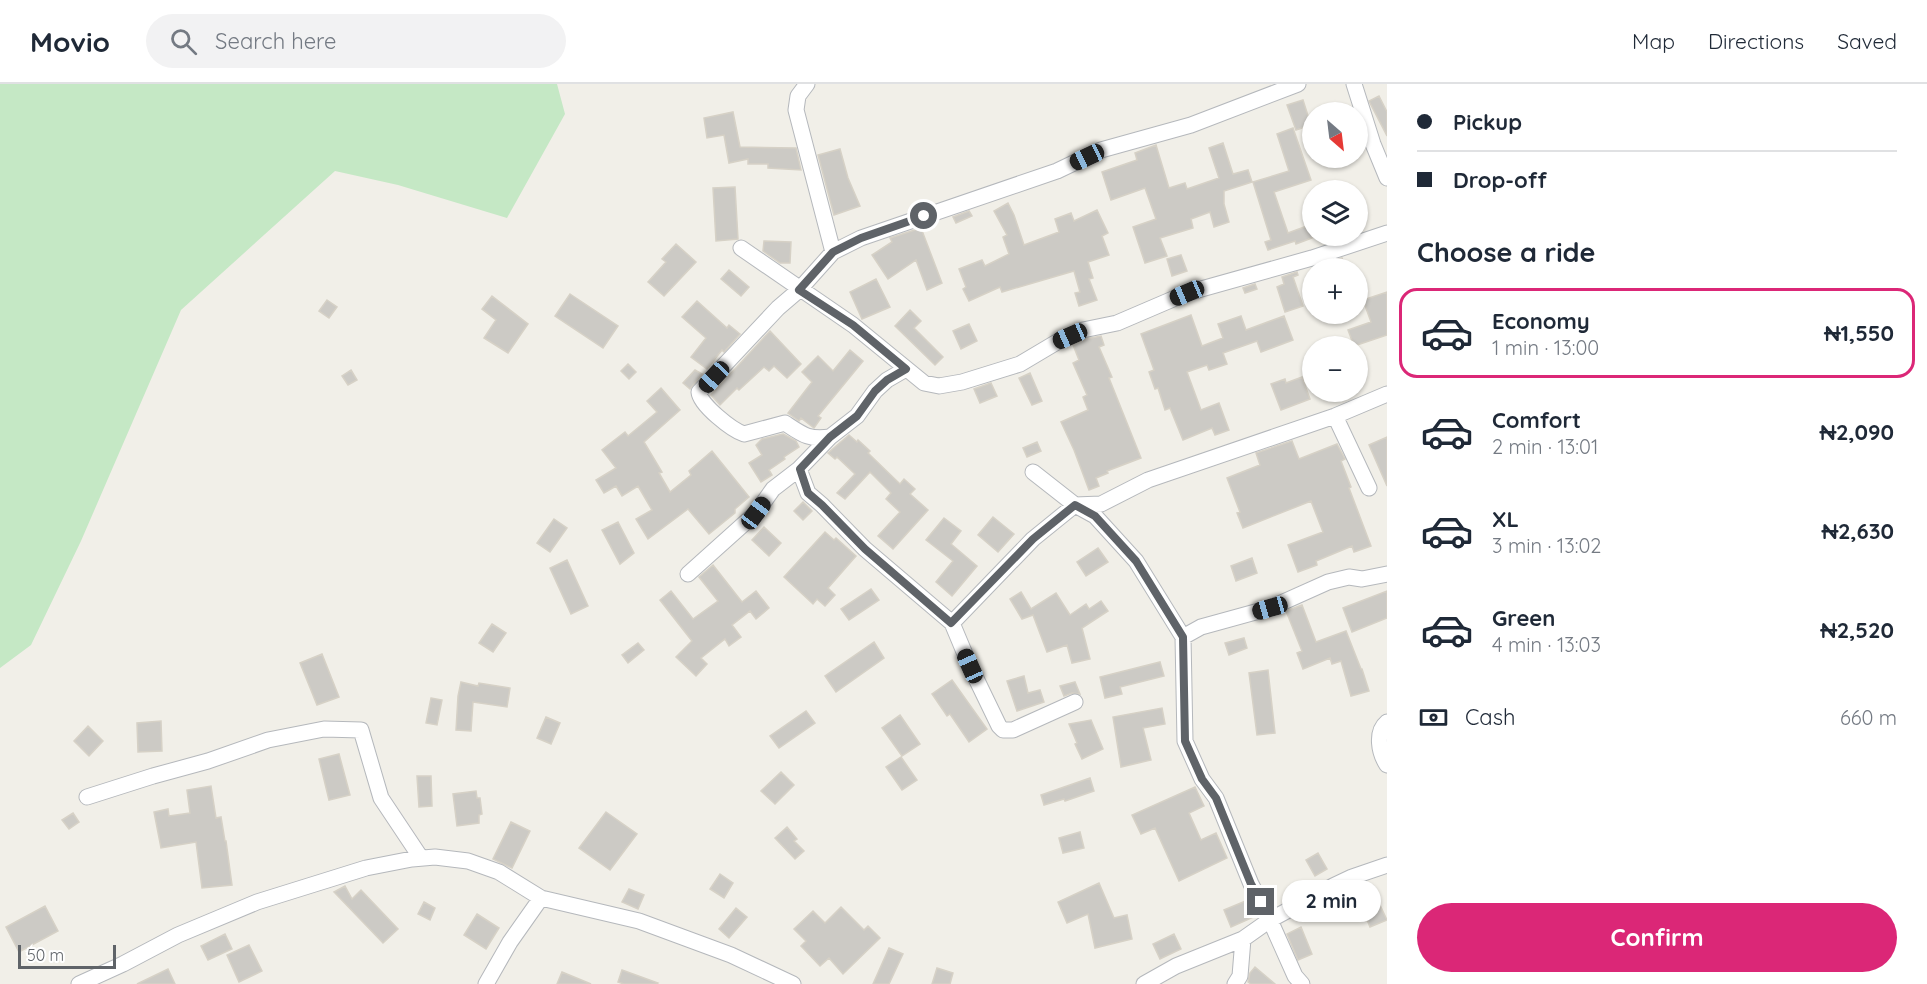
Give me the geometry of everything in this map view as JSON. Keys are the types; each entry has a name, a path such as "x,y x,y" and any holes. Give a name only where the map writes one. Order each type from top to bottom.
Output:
{"street":[{"path":"830,437 815,439 804,436 785,423 744,434 738,432 711,411 700,399 699,392 833,252 861,238 1057,171 1101,150 1191,125 1298,84"},
{"path":"1354,84 1373,144 1387,178"},
{"path":"800,88 796,110 833,252"},
{"path":"741,248 853,325 924,383 939,386 962,382 1020,364 1083,330 1117,324 1187,293 1312,258 1387,233"},
{"path":"688,574 756,513 773,489 800,469 830,437 857,416 875,391 887,380 906,369"},
{"path":"951,623 1033,539 1075,505 1101,504 1148,480 1335,416 1387,394"},
{"path":"1335,416 1369,488"},
{"path":"800,469 808,493"},
{"path":"1033,472 1075,505 1095,516 1136,561 1183,637 1185,741 1202,779 1216,798 1251,884 1270,920 1294,976 1302,984"},
{"path":"782,482 808,493 865,549 951,623 1003,730 1013,730 1075,702"},
{"path":"1183,637 1201,627 1270,608 1328,582 1349,577 1362,579 1387,574"},
{"path":"1387,723 1381,728 1379,734 1387,765"},
{"path":"87,797 208,761 268,740 324,729 362,730 381,798 421,858"},
{"path":"79,984 178,935 257,902 366,868 435,857 468,861 499,872 542,898 639,921 731,955 793,984"},
{"path":"1144,984 1176,966 1243,939 1270,920 1342,881 1387,865"},
{"path":"486,984 510,942 542,898"},
{"path":"1235,984 1240,976 1243,939"}],"green space":[{"path":"0,84 557,84 565,114 507,218 398,185 335,171 181,310 81,541 31,645 0,668"}],"building":[{"path":"1379,96 1387,112 1387,136 1369,101"},
{"path":"1303,100 1302,128 1296,130 1287,105"},
{"path":"733,112 740,147 796,148 801,170 768,168 768,164 748,164 748,159 729,163 724,135 707,138 704,118"},
{"path":"1293,128 1302,154 1302,168 1307,168 1311,180 1302,180 1302,183 1274,192 1288,233 1302,228 1302,242 1296,244 1295,241 1268,250 1265,242 1271,240 1253,182 1289,171 1277,134"},
{"path":"1223,143 1233,174 1248,170 1252,182 1224,191 1224,204 1229,222 1214,227 1210,212 1191,219 1193,228 1160,238 1167,256 1145,263 1133,227 1156,219 1145,188 1111,200 1102,172 1137,160 1135,153 1156,145 1169,188 1185,183 1187,189 1219,178 1209,148"},
{"path":"840,149 848,178 860,206 834,215 818,155"},
{"path":"735,187 738,239 716,241 713,188"},
{"path":"1008,203 1024,245 1059,232 1055,219 1071,213 1074,221 1097,210 1108,233 1102,236 1109,255 1088,262 1093,278 1089,279 1097,300 1079,306 1075,293 1080,292 1074,271 1002,292 1000,287 969,301 963,289 966,287 959,269 982,260 985,266 1009,254 1003,237 1007,235 994,211"},
{"path":"969,211 972,216 956,223 953,217"},
{"path":"921,228 942,283 927,290 916,260 888,279 872,255 892,242 890,238"},
{"path":"764,241 791,242 790,263 780,263 763,251"},
{"path":"676,244 696,262 664,296 648,282 666,262 662,259"},
{"path":"1181,255 1187,271 1172,276 1167,259"},
{"path":"729,270 749,287 741,296 721,279"},
{"path":"1297,272 1298,275 1293,277 1302,306 1285,312 1277,287 1284,284 1282,277"},
{"path":"876,279 890,307 862,319 850,292"},
{"path":"1255,284 1257,289 1245,293 1243,288"},
{"path":"1387,292 1387,335 1368,341 1368,336 1350,336 1348,330 1371,322 1368,314 1368,298"},
{"path":"570,294 618,326 603,348 555,316"},
{"path":"492,296 528,324 508,353 484,338 496,320 482,309"},
{"path":"327,300 337,307 329,318 319,311"},
{"path":"697,301 727,328 729,325 740,334 724,352 722,350 707,369 691,357 706,338 682,317"},
{"path":"910,310 921,321 914,328 943,357 935,365 895,326"},
{"path":"1191,315 1202,346 1223,338 1218,324 1241,316 1246,330 1284,316 1293,340 1261,352 1257,341 1223,353 1227,364 1209,370 1207,365 1187,372 1201,410 1219,403 1229,430 1215,435 1212,428 1183,440 1170,408 1165,410 1158,388 1155,389 1149,372 1154,370 1141,334"},
{"path":"969,324 977,341 961,349 953,331"},
{"path":"770,331 801,364 787,378 774,366 769,371 764,367 720,405 711,395"},
{"path":"1101,336 1104,345 1099,347 1112,377 1109,378 1141,458 1107,471 1108,473 1096,478 1099,486 1089,490 1061,422 1088,410 1083,397 1087,395 1073,363 1079,360 1073,345"},
{"path":"850,350 863,361 818,416 821,418 814,428 801,418 799,421 788,413 812,382 802,372 818,356 833,371"},
{"path":"628,364 636,372 629,379 621,371"},
{"path":"351,370 357,380 348,385 342,376"},
{"path":"695,370 702,374 690,389 683,383"},
{"path":"1030,373 1042,401 1032,405 1019,378"},
{"path":"1302,377 1302,402 1281,410 1271,384 1285,379 1286,383"},
{"path":"991,383 997,396 980,403 974,389"},
{"path":"661,388 680,410 644,442 662,472 659,473 670,492 691,475 689,471 712,451 749,497 735,509 735,513 709,534 688,509 648,539 636,519 652,510 638,486 622,496 616,486 604,493 596,480 616,468 602,450 625,432 628,436 657,412 647,401"},
{"path":"783,434 796,441 799,447 769,470 772,475 761,482 749,463 762,455 756,445 762,439"},
{"path":"849,435 870,451 868,453 900,484 904,479 915,489 910,494 928,510 893,549 878,536 900,512 886,499 891,493 870,472 845,499 837,493 855,474 837,457 835,459 828,453"},
{"path":"1387,437 1387,486 1369,445"},
{"path":"1292,441 1299,459 1337,444 1345,459 1341,461 1351,487 1349,488 1371,546 1354,552 1352,546 1316,561 1317,565 1298,572 1288,545 1323,532 1311,501 1243,528 1237,513 1240,512 1227,478 1260,465 1256,453"},
{"path":"1037,442 1041,451 1027,457 1023,448"},
{"path":"803,502 812,511 803,520 794,511"},
{"path":"993,517 1014,534 998,552 978,535"},
{"path":"944,518 961,531 951,544 977,566 952,596 936,582 953,561 926,540"},
{"path":"554,519 567,528 550,552 537,543"},
{"path":"618,522 634,553 620,564 602,530"},
{"path":"764,527 781,543 769,556 752,540"},
{"path":"825,532 834,540 836,538 856,556 828,588 835,595 825,606 817,599 813,604 784,577"},
{"path":"1098,548 1108,562 1086,576 1077,562"},
{"path":"1252,558 1257,573 1236,581 1231,566"},
{"path":"567,560 588,606 571,614 550,568"},
{"path":"713,565 742,602 756,591 769,608 756,619 750,611 732,625 741,637 729,646 725,639 701,658 707,664 696,676 676,657 692,641 660,600 671,591 693,619 718,601 699,577"},
{"path":"871,589 879,600 849,620 841,609"},
{"path":"1387,591 1387,618 1352,632 1343,608"},
{"path":"1021,592 1031,609 1056,593 1070,615 1086,604 1089,609 1101,601 1108,611 1082,628 1090,659 1072,663 1067,645 1047,652 1033,615 1022,619 1010,599"},
{"path":"1302,605 1316,642 1346,631 1369,691 1351,696 1341,661 1332,664 1330,658 1303,669 1297,653 1302,651 1286,611"},
{"path":"492,624 506,633 493,652 479,643"},
{"path":"1244,638 1247,648 1229,655 1225,643"},
{"path":"874,642 884,658 836,692 825,676"},
{"path":"638,643 644,650 628,663 622,655"},
{"path":"322,654 339,697 317,705 300,663"},
{"path":"1160,662 1164,676 1120,687 1122,694 1105,698 1100,677"},
{"path":"1268,670 1275,733 1257,735 1249,673"},
{"path":"1024,676 1028,693 1040,690 1044,702 1017,711 1007,681"},
{"path":"952,680 987,729 969,742 950,714 947,716 932,694"},
{"path":"461,682 478,686 479,683 510,688 507,707 473,702 471,731 456,730"},
{"path":"1075,682 1080,694 1072,693 1064,696 1060,686"},
{"path":"431,698 442,700 437,725 426,723"},
{"path":"1162,708 1165,724 1143,728 1151,760 1121,767 1113,717"},
{"path":"806,711 815,723 779,748 770,736"},
{"path":"900,715 920,744 902,756 882,728"},
{"path":"546,717 560,723 551,744 537,738"},
{"path":"1091,720 1103,749 1082,759 1069,724"},
{"path":"161,721 162,751 138,752 137,723"},
{"path":"88,726 103,741 89,756 74,741"},
{"path":"339,754 350,795 329,800 319,759"},
{"path":"901,757 917,780 902,790 886,767"},
{"path":"781,772 794,785 775,804 761,791"},
{"path":"417,776 431,776 432,806 419,807"},
{"path":"1090,778 1094,791 1065,801 1064,799 1044,805 1041,795"},
{"path":"211,786 216,818 221,817 232,885 202,888 196,842 161,848 154,812 168,809 169,816 190,813 187,790"},
{"path":"1195,787 1204,806 1189,813 1201,840 1216,833 1227,858 1179,881 1155,828 1141,834 1132,815"},
{"path":"476,791 477,798 480,798 482,814 479,815 479,823 457,826 453,794"},
{"path":"606,812 637,834 610,870 579,848"},
{"path":"73,813 79,822 69,829 62,820"},
{"path":"511,822 530,831 512,868 493,859"},
{"path":"787,827 797,839 794,841 804,851 795,859 775,838"},
{"path":"1080,832 1084,848 1063,853 1059,838"},
{"path":"1318,853 1327,869 1315,876 1306,860"},
{"path":"720,874 733,883 724,898 710,889"},
{"path":"1099,883 1114,918 1127,915 1132,939 1095,948 1088,914 1067,923 1058,902"},
{"path":"345,886 352,899 361,890 398,929 383,943 334,892"},
{"path":"629,889 644,895 638,909 622,902"},
{"path":"1248,900 1256,916 1231,927 1224,910"},
{"path":"424,902 435,908 430,920 418,914"},
{"path":"1379,903 1387,920 1370,927 1363,910"},
{"path":"45,906 58,931 19,952 6,927"},
{"path":"841,907 864,930 868,926 880,938 843,974 829,958 820,966 801,946 806,941 794,929 813,911 825,923"},
{"path":"736,908 747,917 729,938 719,929"},
{"path":"477,914 499,928 486,949 464,935"},
{"path":"1301,927 1312,954 1298,960 1287,934"},
{"path":"225,934 232,949 208,960 201,946"},
{"path":"1174,934 1181,949 1160,959 1153,944"},
{"path":"249,945 262,971 239,982 227,955"},
{"path":"889,948 903,954 889,984 873,984"},
{"path":"1255,967 1275,984 1248,982 1250,973"},
{"path":"937,968 953,973 950,984 932,984"},
{"path":"168,969 175,984 137,984"},
{"path":"622,970 658,983 624,984 618,982"},
{"path":"562,972 591,984 557,984"}],"route":[{"path":"924,216 841,247 816,269 799,290 853,325 906,369 887,380 875,391 857,416 830,437 800,469 808,493 865,549 951,623 1033,539 1064,513 1075,505 1095,516 1136,561 1183,637 1185,741 1202,779 1216,798 1251,884 1261,902"}]}
